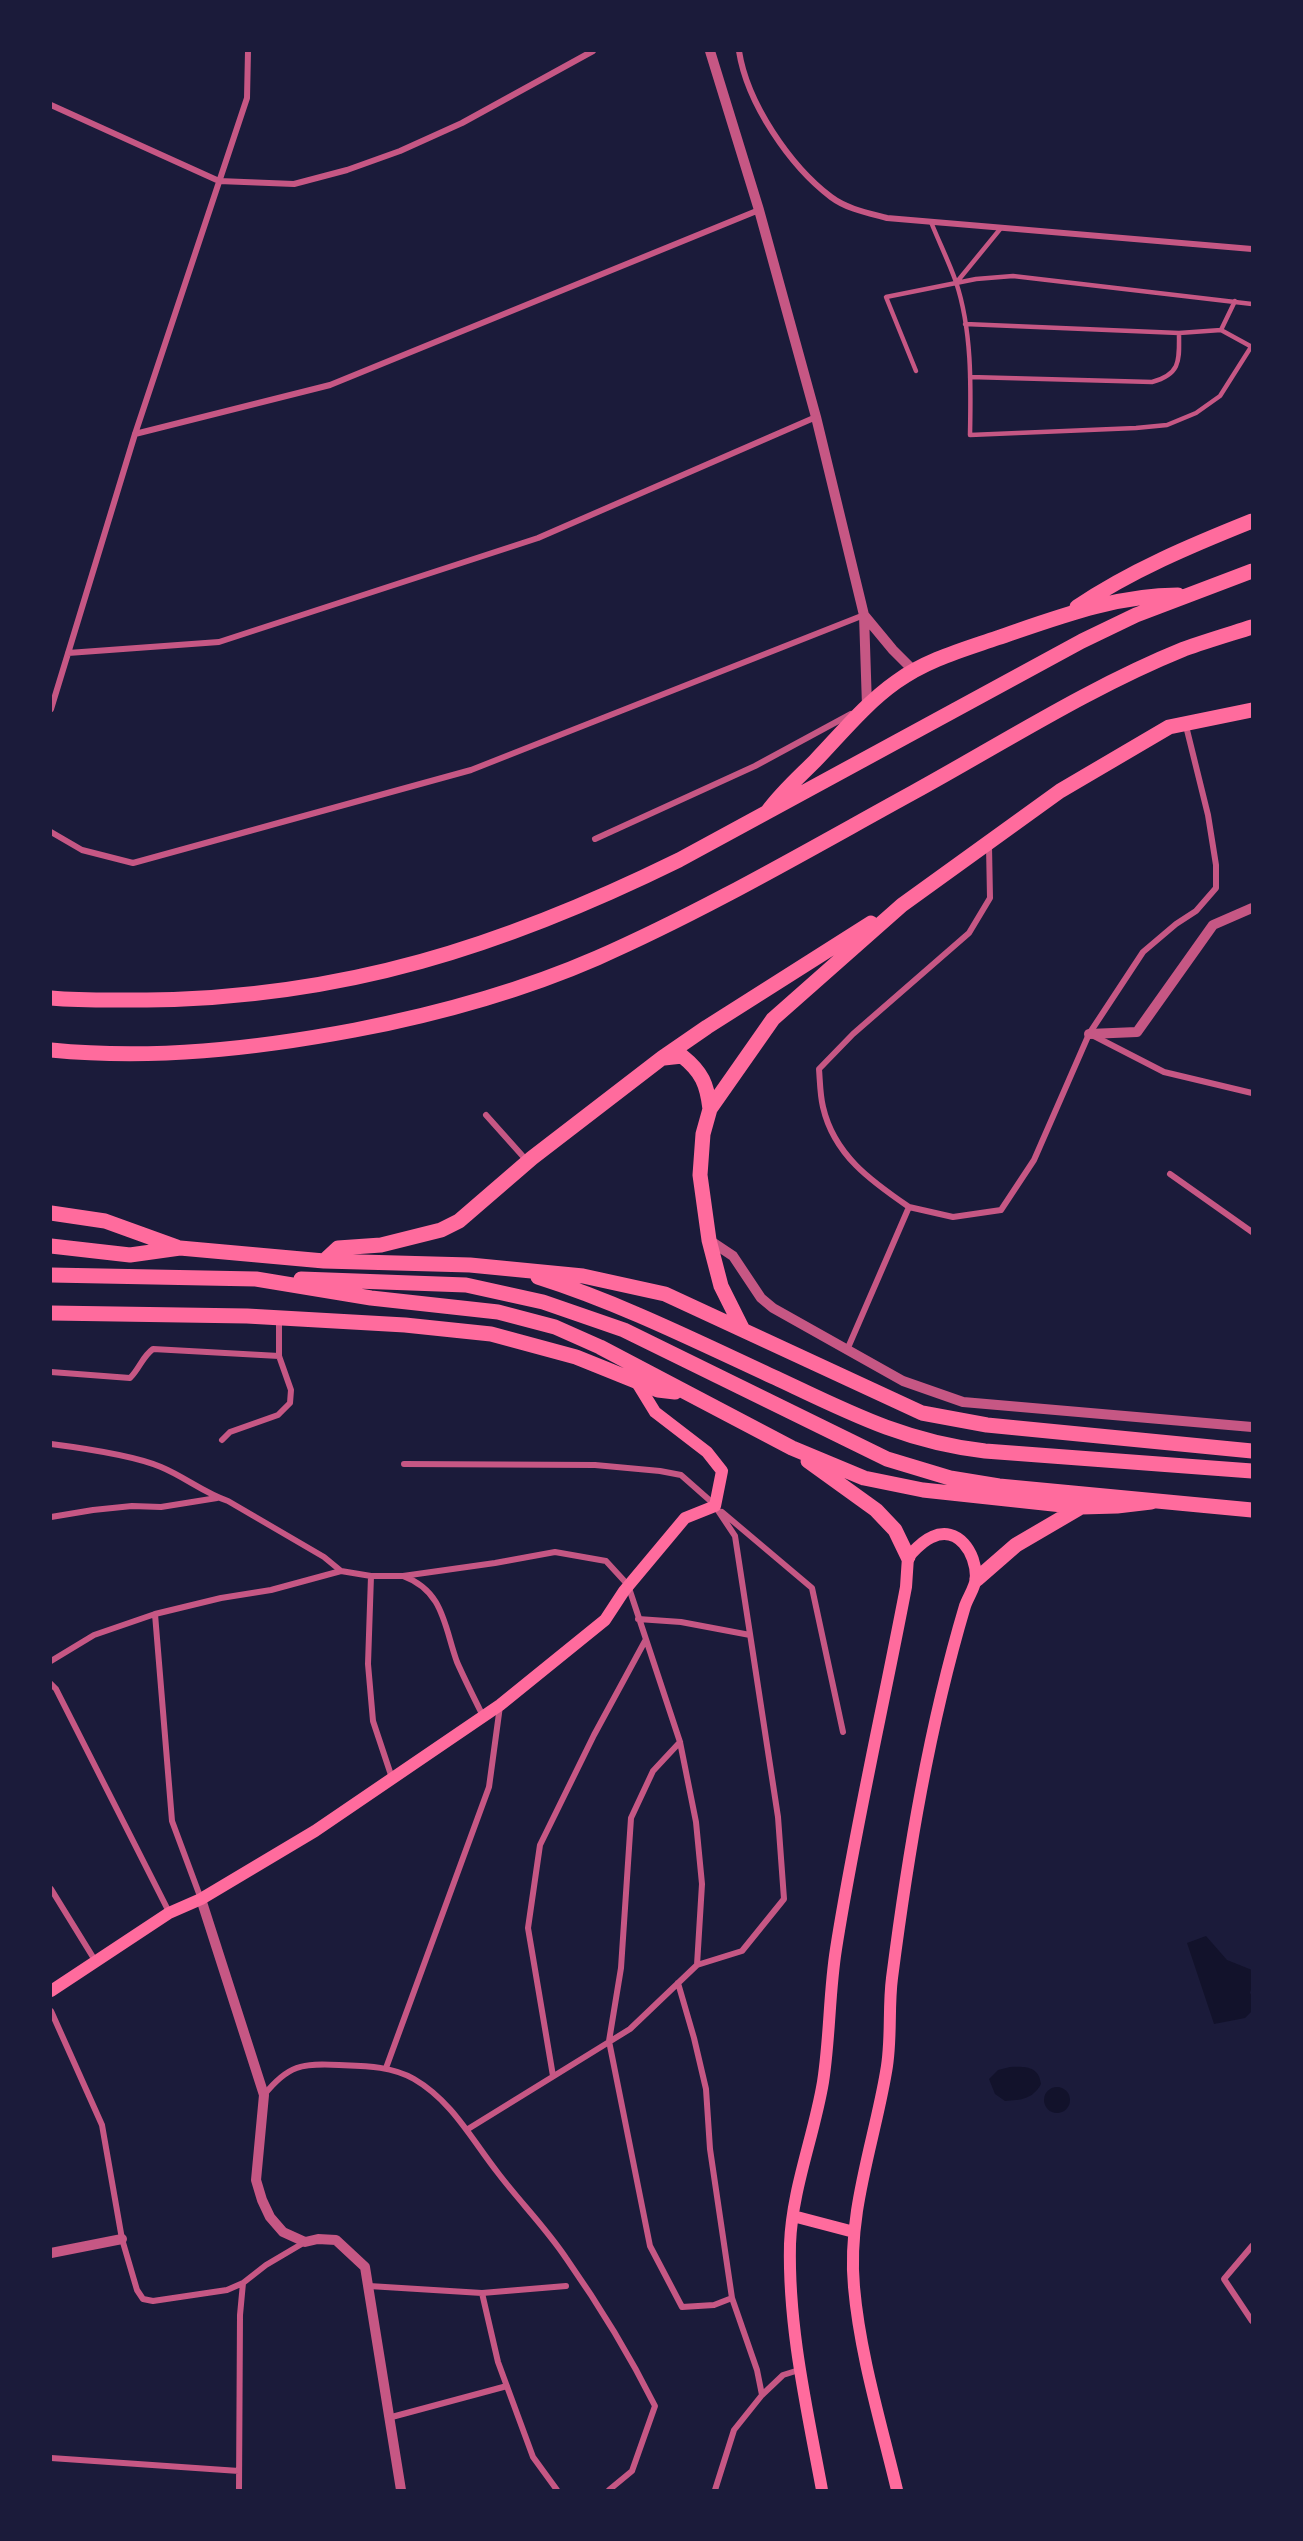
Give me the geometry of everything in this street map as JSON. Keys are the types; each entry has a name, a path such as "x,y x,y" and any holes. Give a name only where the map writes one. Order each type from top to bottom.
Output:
{"main road":[{"path":"1067,614 1096,594 1145,568 1252,521"},
{"path":"51,998 77,1000 194,999 304,988 400,968 510,935 564,914 679,860 1083,641 1136,615 1252,571"},
{"path":"767,814 783,790 814,762 867,706 914,670 932,661 1067,614 1117,601 1154,595 1188,595"},
{"path":"51,1050 140,1054 206,1052 277,1044 416,1018 541,980 598,957 724,896 1033,725 1137,671 1185,649 1252,627"},
{"path":"743,1330 721,1286 709,1240 700,1175 703,1134 710,1109 773,1019 902,905 1060,791 1169,727 1252,710"},
{"path":"324,1261 338,1248 381,1245 420,1236 459,1221 528,1162 662,1058 836,943 902,905"},
{"path":"51,992 77,1000"},
{"path":"662,1058 682,1056 696,1067 707,1088 710,1109"},
{"path":"51,1213 105,1221 180,1248"},
{"path":"51,1246 130,1255 180,1248 324,1261 470,1265 568,1273 665,1294 922,1413 987,1425 1252,1451"},
{"path":"515,1270 617,1306 863,1420 947,1447 1252,1471"},
{"path":"51,1275 391,1281 466,1285 508,1293 563,1308 624,1330 848,1441 916,1469 999,1486 1252,1512"},
{"path":"256,1279 371,1298 498,1312 555,1328 600,1347 792,1448 864,1478 982,1497 1082,1507 1151,1502"},
{"path":"51,1313 279,1318 405,1325 491,1334 576,1358 658,1390 687,1394"},
{"path":"51,1991 169,1912 201,1899 315,1831 500,1705 605,1620 628,1585 685,1518 715,1506 722,1470 707,1452 655,1413 636,1381"},
{"path":"792,1448 829,1478 876,1510 895,1530 908,1557 906,1587 843,1905 830,1995 829,2043 793,2216 790,2242 791,2293 799,2370 822,2490"},
{"path":"897,2490 860,2326 854,2286 854,2232 887,2069 890,1990 916,1826 937,1718 956,1640 966,1603 977,1579 1016,1545 1082,1507"},
{"path":"908,1557 930,1538 941,1534 954,1536 966,1544 977,1579"},
{"path":"793,2216 854,2232"}],"street":[{"path":"51,709 135,434 247,98 248,51"},
{"path":"51,105 219,181 294,184 347,170 462,123 593,51"},
{"path":"595,839 755,766 867,706 867,648 864,615 816,417 759,210 710,51"},
{"path":"739,51 758,106 787,156 832,198 857,211 887,218 1252,249"},
{"path":"135,434 330,385 759,210"},
{"path":"68,653 219,642 538,538 816,417"},
{"path":"864,615 892,650 914,670"},
{"path":"51,832 82,850 133,863 471,770 864,615"},
{"path":"989,841 990,898 969,933 853,1034 819,1069 823,1107 841,1151 869,1179 909,1207 953,1217 1001,1210 1034,1160 1089,1034 1143,952 1176,924 1196,911 1216,888 1216,865 1208,815 1186,723"},
{"path":"1089,1034 1137,1032 1213,926 1252,908"},
{"path":"1089,1034 1164,1072 1252,1093"},
{"path":"486,1115 528,1162"},
{"path":"1170,1174 1252,1232"},
{"path":"846,1351 909,1207"},
{"path":"709,1240 733,1256 761,1298 773,1308 903,1381 963,1402 1252,1427"},
{"path":"222,1440 230,1432 278,1415 290,1403 291,1390 279,1356 279,1318"},
{"path":"51,1372 130,1378 138,1370 144,1356 153,1349 279,1356"},
{"path":"51,1444 106,1453 160,1467 228,1501 295,1540 341,1571 371,1576 402,1576 555,1552 606,1561 628,1585 680,1742 696,1822 702,1884 697,1965"},
{"path":"404,1464 595,1465 681,1475 812,1588 843,1732"},
{"path":"51,1517 132,1506 161,1507 218,1497"},
{"path":"468,2129 630,2029 697,1965 742,1950 784,1899 778,1817 735,1536 715,1506"},
{"path":"51,1661 94,1635 155,1614 221,1598 271,1590 341,1571"},
{"path":"371,1576 368,1664 373,1721 392,1779"},
{"path":"402,1576 425,1587 437,1602 459,1665 483,1717"},
{"path":"155,1614 172,1821 201,1899 264,2095 256,2180 270,2217 284,2232 305,2242"},
{"path":"638,1619 681,1622 750,1635"},
{"path":"553,2076 528,1928 540,1845 594,1735 645,1641"},
{"path":"51,1684 56,1689 169,1912"},
{"path":"386,2068 489,1787 500,1705"},
{"path":"680,1742 653,1771 632,1818 621,1968 609,2041 650,2246 682,2307 714,2305 732,2298"},
{"path":"51,1889 96,1962"},
{"path":"678,1983 706,2089 710,2149 732,2298 757,2370 762,2394"},
{"path":"51,2011 102,2125 122,2239 137,2290 143,2300 153,2301 227,2290 243,2283 266,2265 305,2242 318,2239 336,2240 365,2267 401,2490"},
{"path":"264,2095 279,2076 300,2066 320,2064 386,2068 414,2079 441,2099 468,2129 497,2172 565,2256 628,2353 655,2406 632,2471 609,2490"},
{"path":"51,2253 122,2239"},
{"path":"1252,2246 1224,2279 1252,2321"},
{"path":"239,2490 240,2315 243,2283"},
{"path":"369,2286 482,2293 566,2286"},
{"path":"482,2293 498,2362 533,2457 557,2490"},
{"path":"715,2490 734,2430 762,2394 783,2375 799,2370"},
{"path":"388,2418 507,2386"},
{"path":"51,2458 239,2471"}],"lane":[{"path":"931,222 957,283 965,324 970,377 970,435 1152,427 1183,420 1220,396 1251,347 1221,330 1179,333 965,324"},
{"path":"957,283 1001,228"},
{"path":"916,371 886,297 976,279 1013,276 1252,304"},
{"path":"1221,330 1235,301"},
{"path":"970,377 1152,382 1169,375 1179,362 1179,333"}],"shaded area":[{"path":"1206,1936 1227,1960 1252,1970 1250,1993 1252,2011 1245,2018 1214,2024 1187,1943"},
{"path":"1026,2067 1034,2070 1040,2078 1041,2084 1038,2089 1026,2098 1016,2100 1005,2101 995,2094 989,2079 998,2070"},
{"path":"1057,2087 1066,2091 1070,2100 1066,2109 1057,2113 1048,2109 1044,2100 1048,2091"}]}
